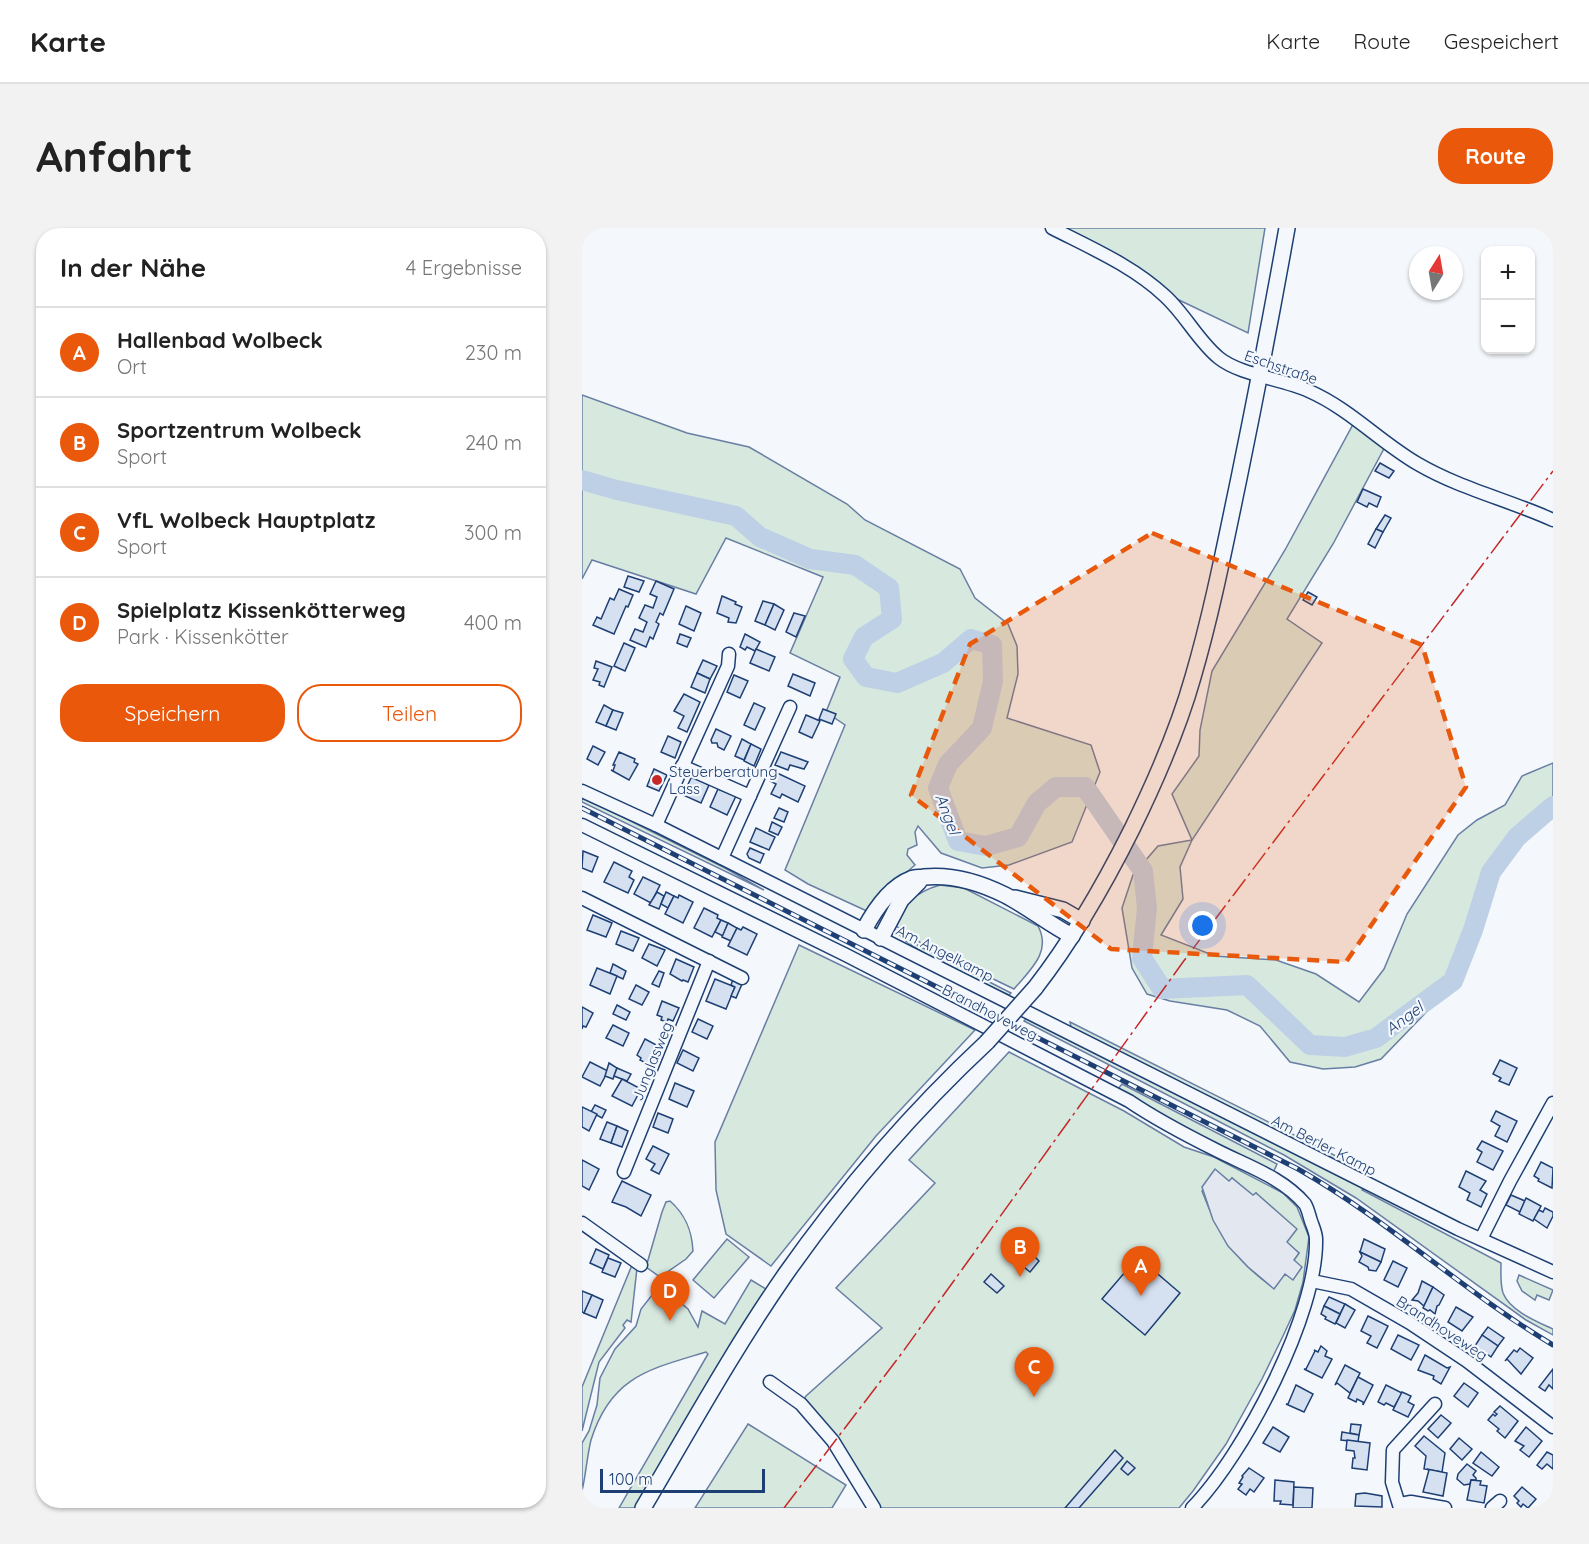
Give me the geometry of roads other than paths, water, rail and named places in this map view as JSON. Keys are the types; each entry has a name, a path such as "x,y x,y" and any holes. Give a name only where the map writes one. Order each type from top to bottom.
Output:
{"main road":[{"path":"643,1508 784,1276 827,1217 902,1127 987,1042 1035,988 1098,895 1150,791 1175,732 1192,679 1210,613 1287,228"},
{"path":"864,930 872,916 894,891 913,878 939,875 958,877 1007,896 1072,936"},
{"path":"881,938 901,900 923,878"},
{"path":"1007,896 1063,910 1082,921"}],"street":[{"name":"Eschstraße","path":"1052,228 1131,269 1151,283 1173,303 1219,358 1235,367 1307,390 1331,402 1412,460 1444,478 1553,520"},
{"path":"656,825 728,666 729,654"},
{"path":"722,858 790,707"},
{"path":"682,766 750,796"},
{"name":"Am Angelkamp","path":"582,790 1154,1076"},
{"name":"Brandhoveweg","path":"582,825 846,955 1128,1101 1160,1122 1287,1186 1307,1207 1316,1237 1312,1281 1290,1344 1269,1392 1235,1453 1192,1508"},
{"path":"582,898 742,978"},
{"name":"Junglasweg","path":"624,1172 709,962"},
{"name":"Am Berler Kamp","path":"1154,1076 1553,1272"},
{"path":"1482,1239 1510,1181 1550,1116 1553,1102"},
{"path":"582,1223 641,1265"},
{"name":"Brandhoveweg","path":"1312,1281 1351,1289 1410,1323 1550,1420"},
{"path":"770,1382 801,1404 833,1441 874,1508"},
{"path":"1435,1404 1393,1450 1392,1482 1400,1506 1411,1502 1445,1508"}],"waterway":[{"name":"Angel","path":"582,480 736,516 760,537 810,559 855,565 889,588 892,619 864,637 853,659 866,677 897,683 943,663 971,639 992,645 993,681 982,728 948,764 938,788 958,841 986,846 1018,837 1037,803 1056,787 1085,787 1143,871 1147,908 1142,958 1162,989 1247,985 1310,1045 1345,1047 1376,1038 1453,981 1473,930 1491,872 1517,837 1553,806"}],"railway":[{"path":"582,808 1298,1169 1363,1211 1488,1302 1553,1345"}],"place":[{"name":"Steuerberatung Lass","path":"657,780"},
{"name":"Sportzentrum Wolbeck","path":"1020,1277"},
{"name":"Hallenbad Wolbeck","path":"1141,1296"},
{"name":"Spielplatz Kissenkötterweg","path":"670,1321"},
{"name":"VfL Wolbeck Hauptplatz","path":"1034,1397"}]}
